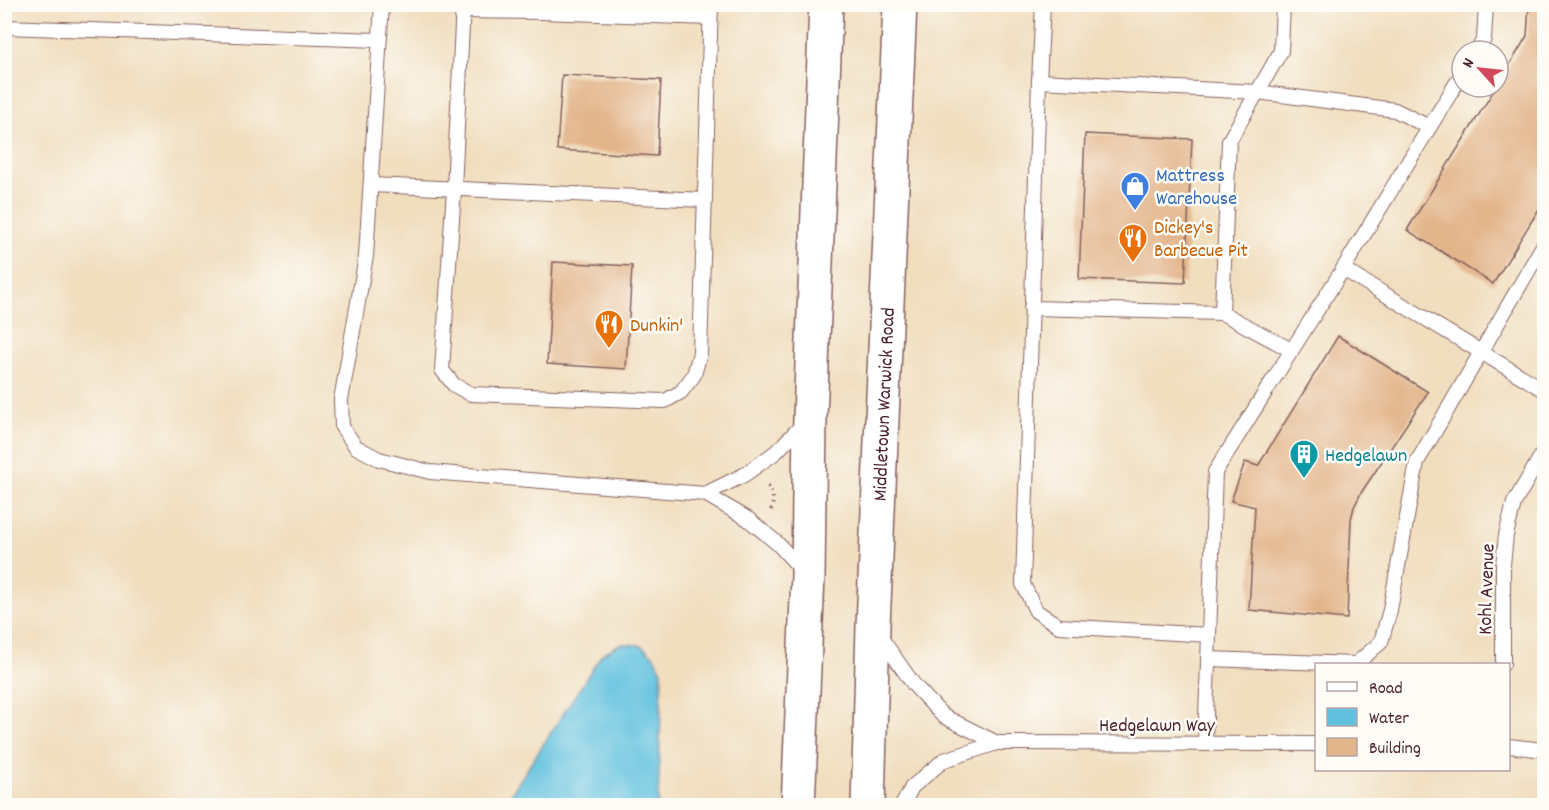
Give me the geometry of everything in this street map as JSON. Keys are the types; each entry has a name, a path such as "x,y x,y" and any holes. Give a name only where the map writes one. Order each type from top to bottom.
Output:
{"main road":[{"path":"798,806 808,576 810,418 826,4"},
{"name":"Middletown Warwick Road","path":"868,806 873,626 900,4"}],"lane":[{"path":"382,4 366,256 341,400 342,428 356,447 379,459 430,472 705,494 748,519 777,543 808,576"},
{"path":"1043,4 1023,584 1036,611 1059,626 1209,634"},
{"path":"1222,313 1229,141 1281,51 1283,4"},
{"path":"1484,39 1486,4"},
{"path":"463,8 552,12 710,11 700,353 694,375 681,392 665,401 471,394 454,385 442,370 463,8"},
{"path":"4,27 379,40"},
{"path":"1039,81 1257,92 1395,110 1429,127"},
{"path":"1205,744 1215,472 1450,93"},
{"path":"370,185 705,200"},
{"path":"1357,663 1381,642 1390,610 1417,462 1545,244"},
{"path":"1342,269 1545,390"},
{"path":"1031,308 1222,313 1290,350"},
{"path":"705,494 744,475 776,452 810,418"},
{"name":"Kohl Avenue","path":"1503,663 1503,565 1506,535 1514,503 1545,451"},
{"path":"873,626 914,685 943,716 997,742"},
{"path":"1208,659 1326,663"},
{"path":"902,806 912,787 944,760 997,742"},
{"name":"Hedgelawn Way","path":"997,742 1315,744"},
{"path":"1510,746 1545,750"}],"path":[{"path":"768,486 773,494 774,502 769,517"}],"water":[{"path":"620,644 640,645 653,655 662,671 658,805 504,805 602,654"}],"building":[{"path":"1529,4 1544,4 1544,201 1493,284 1407,230 1489,99 1510,99 1510,64 1527,36"},
{"path":"562,75 661,80 657,156 557,150"},
{"path":"1085,134 1192,139 1185,283 1079,279"},
{"path":"553,262 632,266 626,369 547,364"},
{"name":"Hedgelawn","path":"1338,336 1428,392 1354,507 1351,519 1347,619 1249,610 1255,507 1231,501 1245,462 1258,466"}],"place":[{"name":"Mattress Warehouse","path":"1135,212"},
{"name":"Dickey's Barbecue Pit","path":"1133,264"},
{"name":"Dunkin'","path":"609,350"},
{"name":"Hedgelawn","path":"1304,480"}]}
